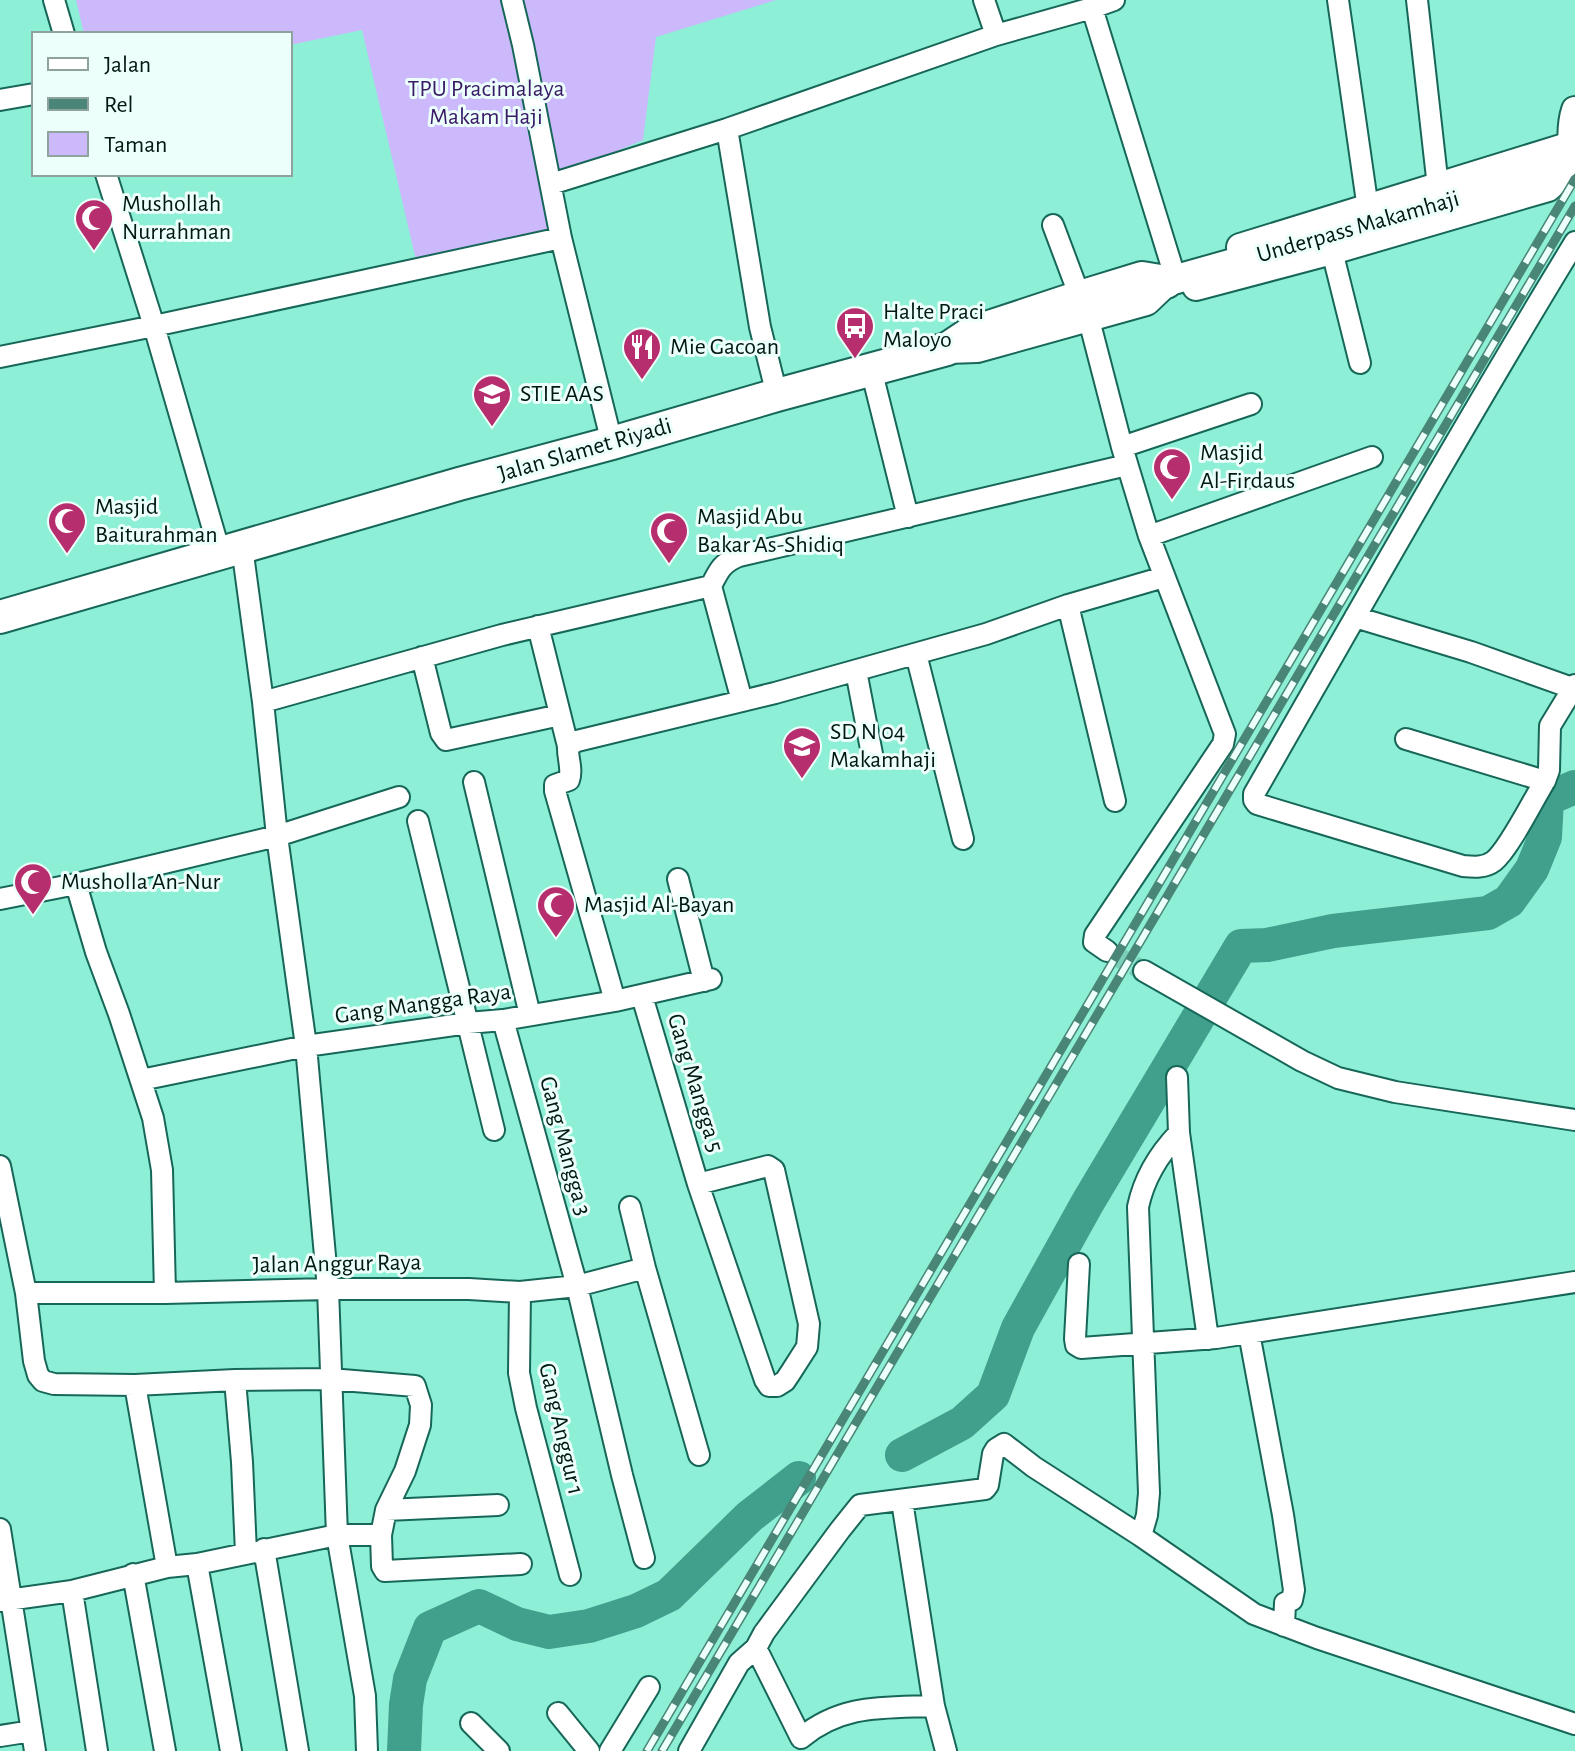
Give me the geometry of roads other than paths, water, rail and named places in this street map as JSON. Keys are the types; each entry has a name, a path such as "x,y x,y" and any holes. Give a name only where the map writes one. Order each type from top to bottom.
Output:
{"main road":[{"name":"Underpass Makamhaji","path":"1157,282 1549,174"},
{"name":"Jalan Slamet Riyadi","path":"0,617 459,484 947,349 971,333 1084,306 1157,282"}],"street":[{"path":"54,0 63,32"},
{"path":"512,0 561,238 612,443"},
{"path":"984,0 996,35"},
{"path":"551,184 727,129 996,35 1114,0"},
{"path":"1338,0 1368,209"},
{"path":"1417,0 1438,187"},
{"path":"1092,8 1157,282"},
{"path":"0,100 32,94"},
{"path":"1157,282 1332,251 1548,188 1570,154 1570,131 1575,110"},
{"path":"727,129 760,327 777,395"},
{"path":"1157,282 1368,209 1571,145"},
{"path":"107,176 231,550 263,702 277,836 306,1046 328,1289 337,1535 365,1696 367,1751"},
{"path":"1053,225 1084,306 1149,536 1225,739 1095,935 1094,942 1107,951"},
{"path":"0,357 561,238"},
{"path":"1355,617 1574,686 1550,726 1549,770 1545,781 1506,847 1493,861 1481,867 1463,866 1257,804 1253,798 1355,617 1575,242"},
{"path":"1332,251 1360,363"},
{"path":"871,369 908,517"},
{"path":"742,701 711,586 728,560 908,517 1125,456 1251,404"},
{"path":"1149,536 1372,457"},
{"path":"568,746 577,741 916,654 1164,577"},
{"path":"263,702 538,626 711,586"},
{"path":"1068,605 1115,801"},
{"path":"538,626 568,746 571,770 567,781 555,785 555,791 615,1001"},
{"path":"916,654 963,839"},
{"path":"422,657 441,733 446,740 560,715"},
{"path":"856,671 872,754"},
{"path":"1406,739 1545,781"},
{"path":"474,782 530,1015"},
{"path":"0,899 277,836 399,797"},
{"path":"418,821 494,1130"},
{"name":"Gang Mangga Raya","path":"141,1080 306,1046 503,1020 642,996 708,980 678,879"},
{"path":"76,884 153,1118 162,1170 165,1293"},
{"path":"1144,971 1320,1071 1348,1081 1428,1098 1575,1120"},
{"name":"Gang Mangga 5","path":"642,996 698,1184 765,1380 769,1386 777,1386 785,1381 807,1347 809,1324 774,1170 768,1166 698,1184"},
{"name":"Gang Mangga 3","path":"503,1020 577,1286 644,1558"},
{"path":"1177,1077 1179,1133 1208,1339"},
{"path":"1141,1536 1149,1493 1138,1207 1142,1185 1165,1148 1179,1133"},
{"path":"1,1178 26,1293 34,1361 43,1381 54,1384 135,1385 330,1379 415,1386 421,1405 420,1425 405,1471 386,1510 381,1535 382,1566 385,1571 521,1564"},
{"path":"630,1207 699,1455"},
{"path":"1079,1264 1075,1339 1076,1345 1081,1348 1208,1339 1575,1282"},
{"name":"Jalan Anggur Raya","path":"26,1293 328,1289 520,1292 577,1286 645,1268"},
{"name":"Gang Anggur 1","path":"520,1292 519,1373 570,1575"},
{"path":"1249,1333 1294,1590 1292,1600 1285,1603 1284,1626"},
{"path":"235,1380 242,1462 255,1551 298,1751"},
{"path":"135,1385 167,1567"},
{"path":"689,1751 734,1670 756,1648 855,1509 867,1503 985,1489 993,1454 1004,1444 1254,1614 1575,1724"},
{"path":"902,1501 934,1706 946,1751"},
{"path":"386,1510 498,1505"},
{"path":"0,1529 5,1601 33,1741 0,1736"},
{"path":"5,1601 72,1591 133,1574 337,1535 381,1535"},
{"path":"197,1564 231,1751"},
{"path":"133,1574 165,1751 159,1751"},
{"path":"72,1591 97,1751"},
{"path":"756,1648 805,1744 818,1724 847,1713 934,1706"},
{"path":"610,1751 649,1687"},
{"path":"558,1713 589,1751"},
{"path":"471,1723 499,1751"}],"waterway":[{"path":"902,1455 962,1423 993,1395 1018,1328 1088,1202 1241,946 1267,945 1333,931 1488,913 1509,901 1532,869 1545,837 1547,799 1575,787"},
{"path":"404,1751 410,1679 430,1628 479,1606 517,1624 549,1632 589,1626 636,1611 669,1595 749,1517 799,1478"}],"tunnel":[{"path":"1107,951 1144,971"}],"railway":[{"path":"647,1751 1575,179"},
{"path":"662,1751 1575,206"}],"place":[{"name":"Mushollah Nurrahman","path":"94,252"},
{"name":"Halte Praci Maloyo","path":"855,360"},
{"name":"Mie Gacoan","path":"642,381"},
{"name":"STIE AAS","path":"492,428"},
{"name":"Masjid Al-Firdaus","path":"1172,501"},
{"name":"Masjid Baiturahman","path":"67,555"},
{"name":"Masjid Abu Bakar As-Shidiq","path":"669,565"},
{"name":"SD N 04 Makamhaji","path":"802,780"},
{"name":"Musholla An-Nur","path":"33,916"},
{"name":"Masjid Al-Bayan","path":"556,939"}],"park label":[{"name":"TPU Pracimalaya Makam Haji","path":"486,103"}]}
